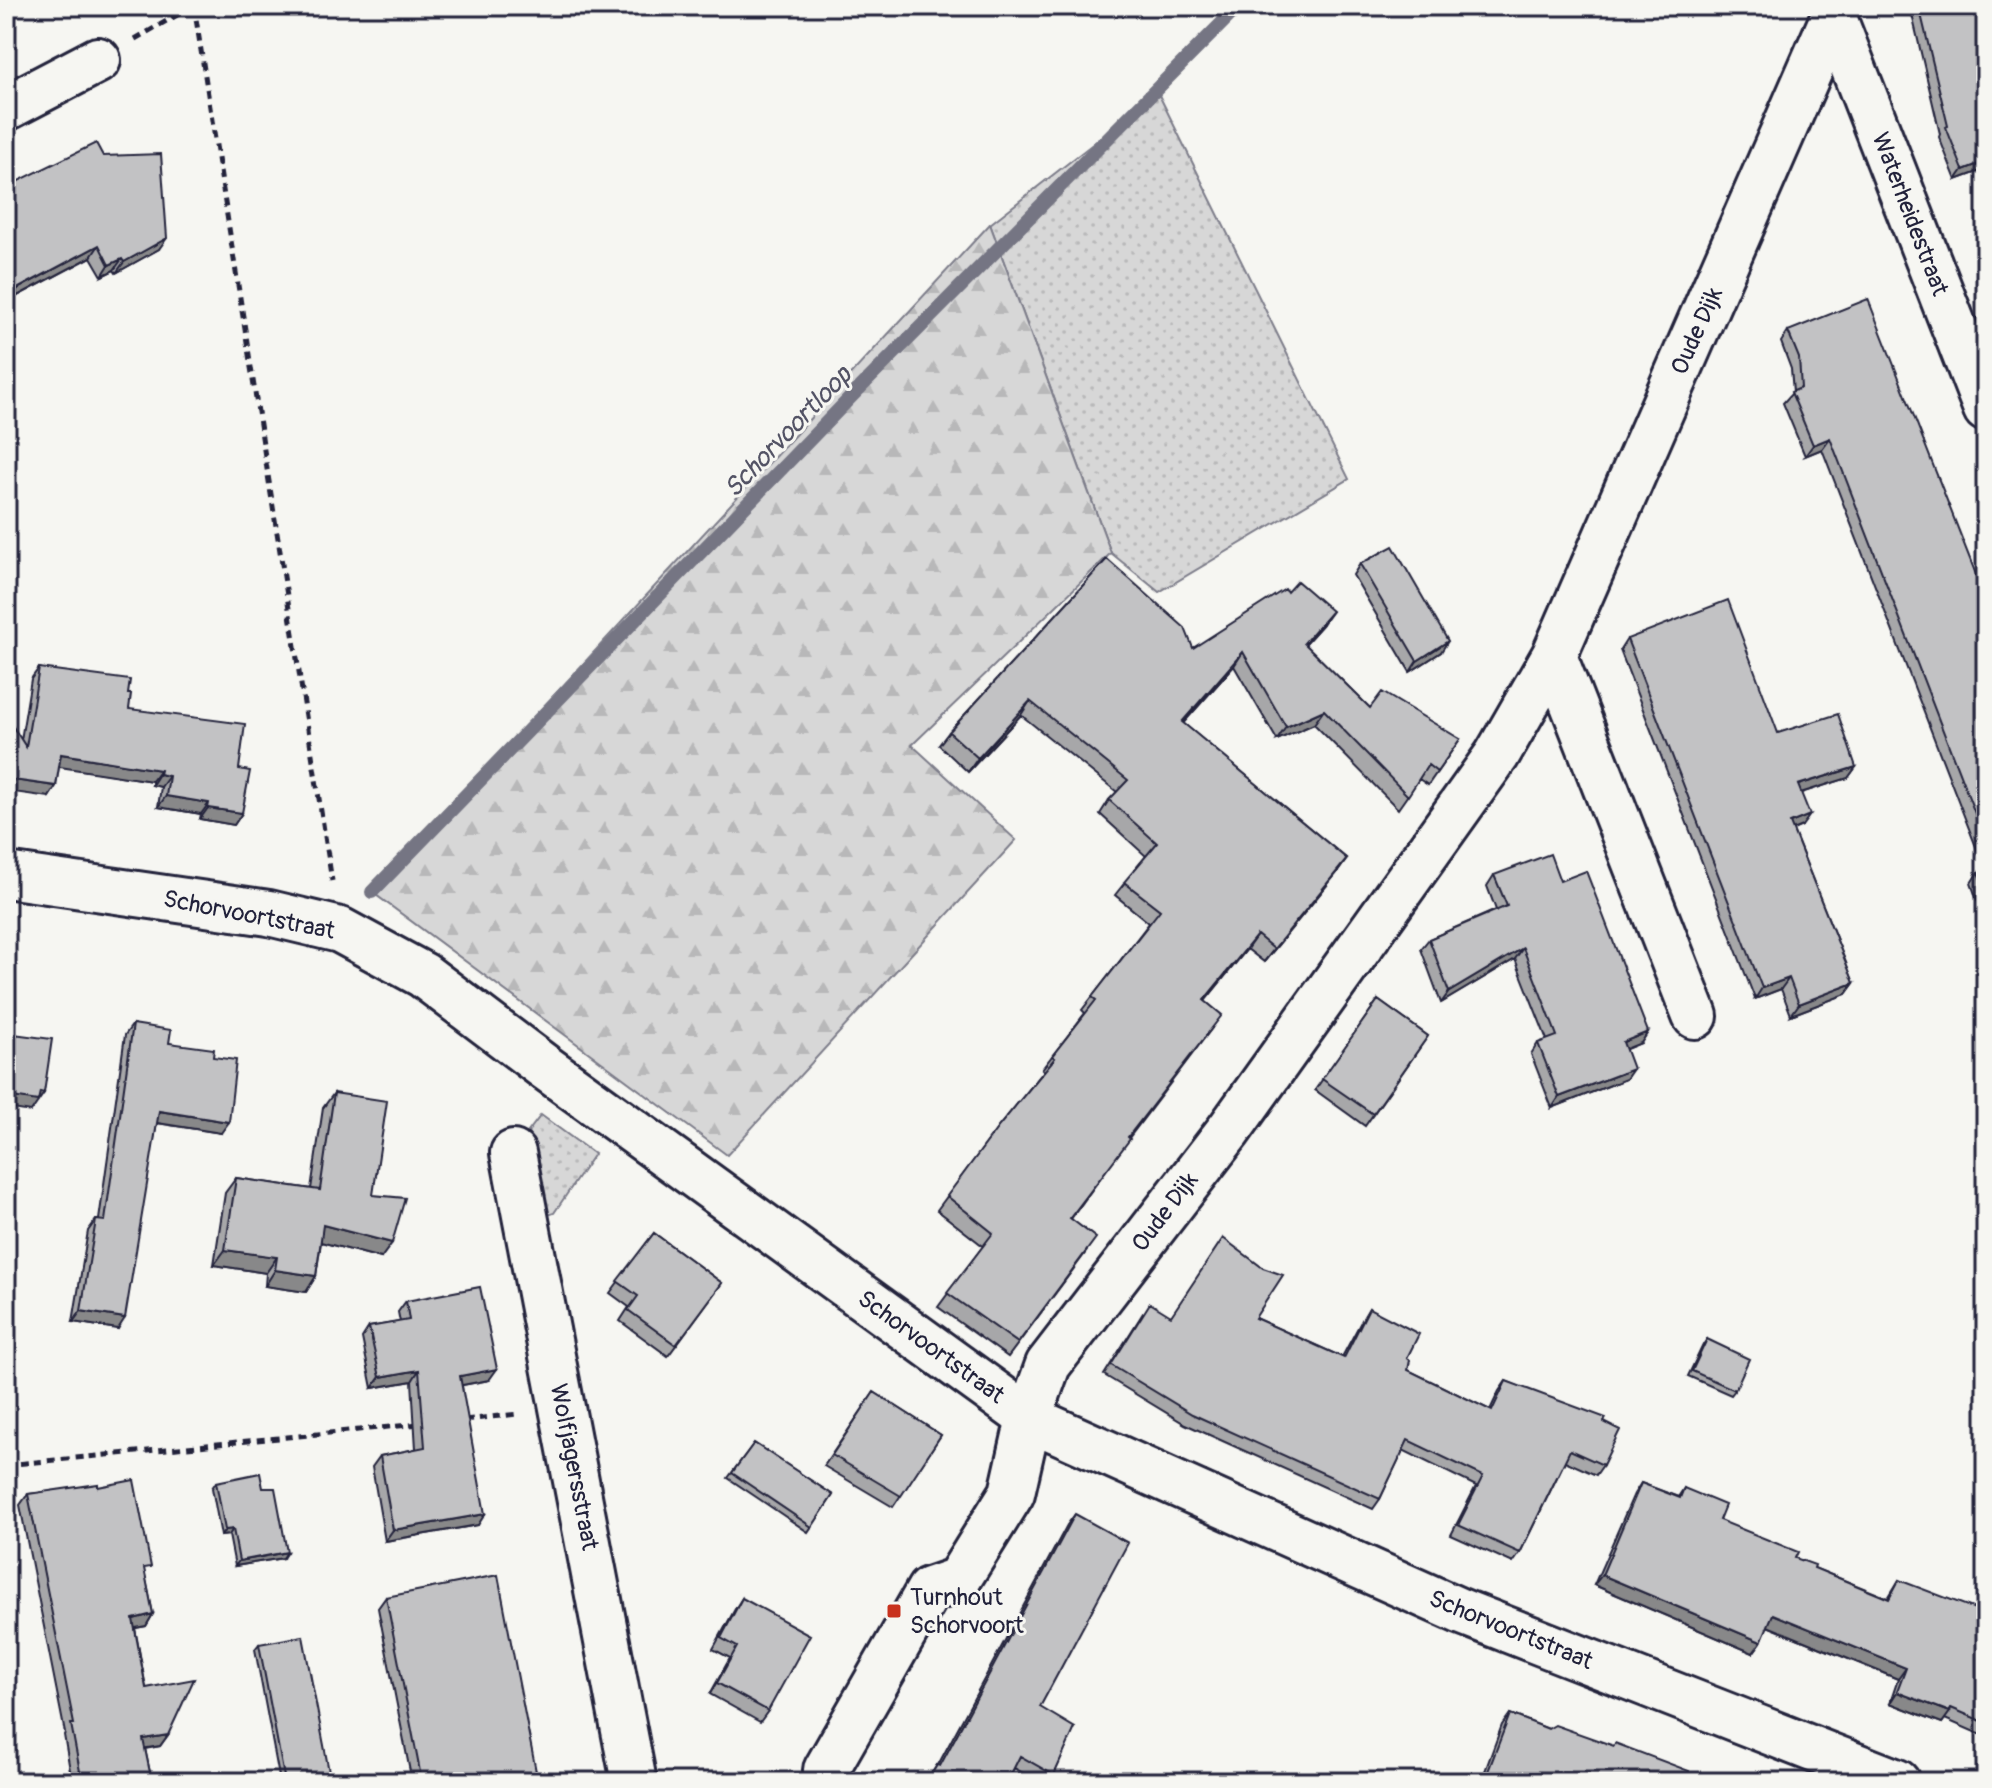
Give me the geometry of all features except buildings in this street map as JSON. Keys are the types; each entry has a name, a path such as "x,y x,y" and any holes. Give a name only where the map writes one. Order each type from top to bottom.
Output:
{"street":[{"name":"Waterheidestraat","path":"1836,12 1986,409"},
{"name":"Oude Dijk","path":"829,1782 826,1770 929,1590 958,1580 1012,1493 1029,1418 1048,1365 1229,1130 1497,755 1554,656 1836,12"},
{"path":"6,108 98,60"},
{"path":"1554,656 1695,1016"},
{"name":"Schorvoortstraat","path":"6,875 269,913 340,930 423,975 542,1065 1029,1418 1460,1611 1897,1782"},
{"name":"Wolfjagersstraat","path":"513,1153 634,1782"}],"path":[{"path":"98,60 194,6 340,930"},
{"path":"455,1421 564,1410"},
{"path":"6,1465 424,1424"}],"green space":[{"path":"1158,93 1349,479 1159,592 1111,553 990,224"},
{"path":"990,224 1111,553 912,745 1016,840 727,1155 372,892"},
{"path":"541,1115 594,1154 554,1213 548,1215 528,1132"}],"waterway":[{"name":"Schorvoortloop","path":"372,892 850,398 1239,6"}],"place":[{"name":"Turnhout Schorvoort","path":"894,1611"}]}
